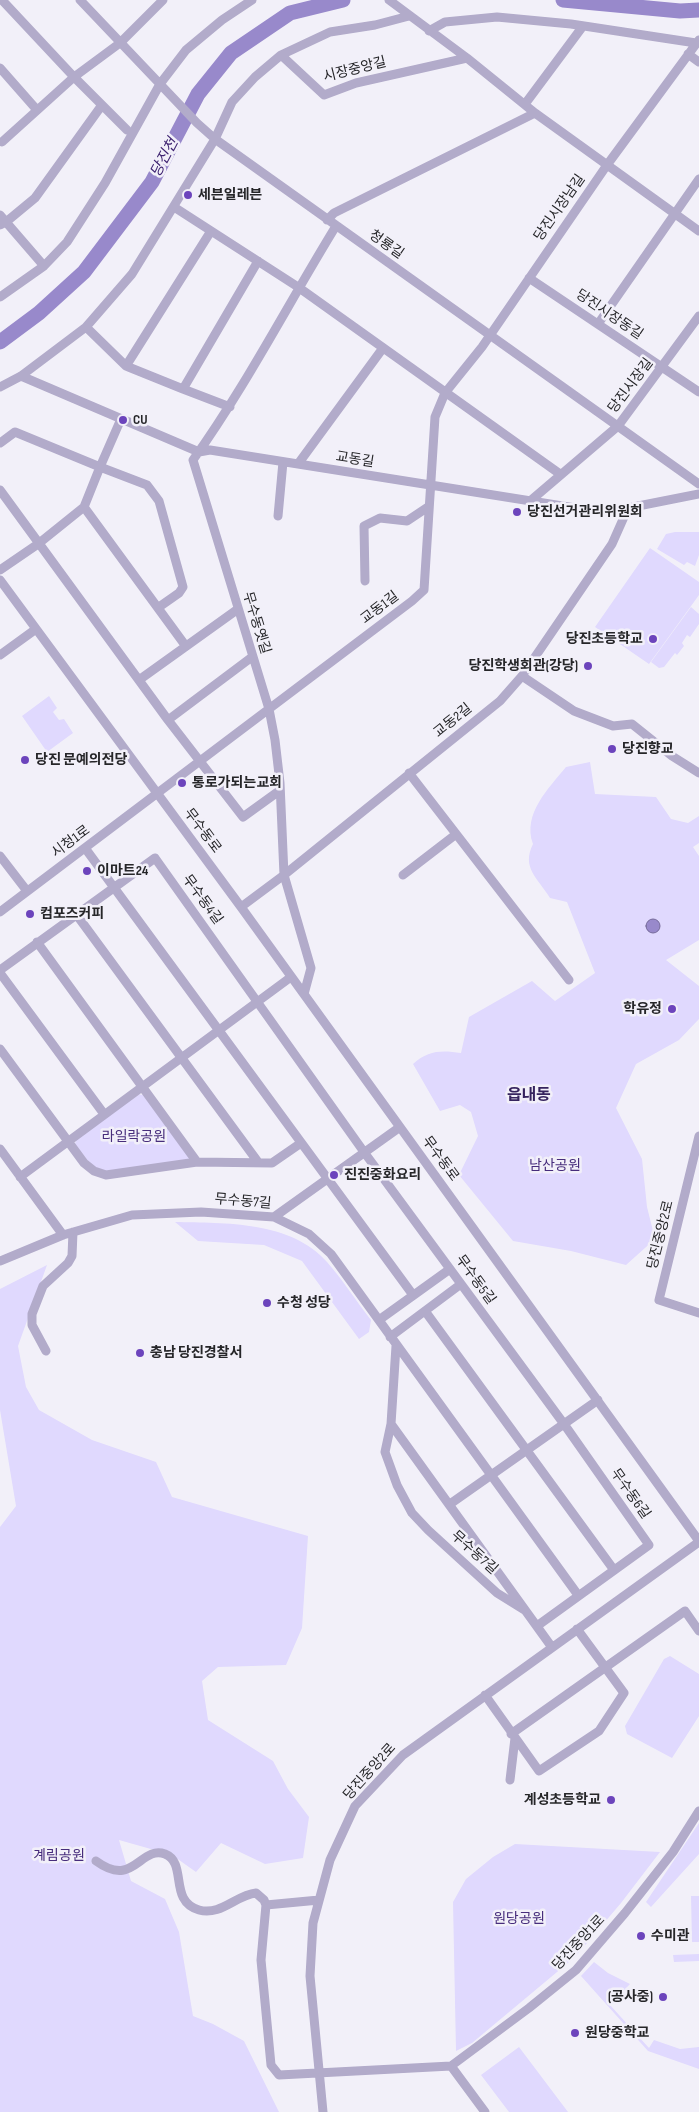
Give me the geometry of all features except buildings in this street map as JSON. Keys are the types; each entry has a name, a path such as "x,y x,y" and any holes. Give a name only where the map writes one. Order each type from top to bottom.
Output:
{"street":[{"path":"2,0 127,130"},
{"name":"청룡길","path":"80,0 215,139 699,484"},
{"path":"1,141 74,77 120,42 163,0"},
{"path":"0,297 44,266 67,242 87,212 160,84 186,50 222,20 252,0"},
{"path":"390,0 467,58 535,113 699,231"},
{"path":"0,387 21,376 86,328 132,274 215,139 232,102 255,77 281,55 330,32 375,25 409,16"},
{"path":"428,30 445,22 497,18 583,26 698,42"},
{"path":"525,104 583,26"},
{"name":"당진시장남길","path":"431,486 435,417 445,393 489,335 607,166 698,42"},
{"path":"688,54 699,62"},
{"name":"시장중앙길","path":"281,55 324,95 356,82 467,58"},
{"path":"0,68 38,110"},
{"path":"44,266 2,221 34,198 102,105"},
{"path":"327,220 334,213 535,113"},
{"path":"598,324 699,179"},
{"path":"174,207 298,287 560,474"},
{"path":"199,452 230,408 298,287 336,226"},
{"path":"126,366 211,231"},
{"path":"183,389 258,261"},
{"name":"당진시장동길","path":"529,278 699,392"},
{"name":"당진시장길","path":"529,502 618,426 699,316"},
{"path":"86,328 126,366 230,408"},
{"path":"298,464 383,348"},
{"name":"교동길","path":"21,376 199,452 210,450 594,511 628,508 699,494"},
{"path":"0,570 38,544 84,507 121,419"},
{"path":"0,442 15,432 147,486 159,501 183,587 159,608"},
{"name":"무수동옛길","path":"199,452 193,460 269,709 275,740 280,791 284,875 311,968 304,994"},
{"path":"278,516 283,462"},
{"name":"교동1길","path":"269,709 424,590 428,508 431,486"},
{"path":"0,490 168,720 243,817 280,791"},
{"path":"84,507 185,646"},
{"path":"365,581 364,526 380,518 407,521 428,508"},
{"name":"교동2길","path":"241,907 284,875 500,701 522,676 612,544 628,508"},
{"name":"무수동로","path":"1,583 241,907 699,1542"},
{"path":"139,680 238,609"},
{"path":"0,655 36,629"},
{"path":"168,720 252,657"},
{"path":"522,676 574,711 613,726 632,724 672,756 699,773"},
{"path":"158,795 269,709"},
{"path":"409,774 569,980"},
{"name":"시청1로","path":"0,912 158,795"},
{"path":"403,875 455,834"},
{"path":"85,848 413,1294"},
{"path":"0,856 27,891"},
{"name":"무수동4길","path":"104,1114 0,972 37,942 155,858 364,1152"},
{"path":"76,914 258,1162"},
{"path":"37,942 197,1162"},
{"path":"20,1177 219,1028 291,977"},
{"path":"0,1049 89,1168 106,1175 197,1162 272,1163 301,1143"},
{"path":"274,1217 400,1127"},
{"name":"당진중앙2로","path":"699,1136 659,1300 699,1312"},
{"path":"0,1149 63,1235"},
{"name":"무수동5길","path":"364,1152 564,1424"},
{"name":"무수동7길","path":"0,1261 63,1235 132,1215 202,1212 274,1217 309,1234 331,1254 396,1346 492,1474"},
{"path":"46,1351 32,1325 32,1314 43,1286 68,1263 72,1256 73,1232"},
{"path":"378,1320 450,1269"},
{"path":"390,1337 461,1284"},
{"path":"425,1311 614,1570"},
{"name":"무수동7길","path":"396,1346 391,1424 385,1452 397,1485 412,1513 428,1530 497,1593 526,1611"},
{"path":"450,1504 598,1400"},
{"name":"무수동7길","path":"391,1424 551,1646"},
{"name":"무수동6길","path":"537,1626 650,1545 564,1424"},
{"path":"492,1474 578,1595"},
{"name":"당진중앙2로","path":"323,2112 310,1976 313,1923 330,1860 355,1806 402,1755 551,1646 699,1542"},
{"path":"510,1780 513,1736 685,1611 699,1631"},
{"path":"485,1695 539,1772 599,1731 624,1693 577,1628"},
{"name":"당진중앙1로","path":"451,2066 529,2008 576,1970 655,1875 699,1811"},
{"path":"96,1861 112,1871 121,1871 135,1866 149,1856 164,1854 173,1859 178,1874 180,1893 192,1906 199,1910 216,1910 239,1898 256,1893 264,1900 266,1905 261,1960 271,2066 278,2075 451,2066 485,2112"},
{"path":"266,1905 319,1900"}],"green space":[{"path":"699,532 699,555 695,566 687,562 684,565 657,549 666,534"},
{"path":"650,548 699,582 699,595 649,664 595,627"},
{"path":"691,607 699,614 699,624 690,637 687,635 682,643 684,646 677,655 675,653 664,667 659,668 651,662"},
{"path":"49,696 57,708 53,712 59,720 64,719 73,733 47,752 22,716"},
{"name":"남산공원","path":"590,762 595,794 656,797 671,819 688,823 699,816 699,843 693,847 699,856 699,940 666,960 699,986 699,1019 679,1040 636,1064 616,1108 642,1159 647,1207 655,1239 626,1265 571,1251 513,1241 459,1175 478,1136 471,1112 460,1105 440,1111 413,1064 424,1056 436,1052 461,1053 469,1017 532,981 555,1001 595,973 567,902 550,898 532,872 529,860 533,844 531,822 539,802 566,767"},
{"name":"라일락공원","path":"138,1094 143,1095 191,1159 106,1174 95,1170 75,1144 76,1140"},
{"path":"175,1222 236,1224 276,1232 295,1239 312,1249 339,1276 371,1320 369,1332 359,1339 302,1261 264,1245 198,1241"},
{"name":"계림공원","path":"47,1265 18,1346 26,1387 39,1410 92,1440 156,1462 172,1497 308,1536 302,1628 286,1665 218,1667 202,1681 208,1720 273,1761 288,1789 309,1817 303,1858 265,1864 221,1843 196,1872 172,1855 119,1840 131,1881 165,1899 179,1932 193,2016 213,2024 244,2041 279,2112 0,2112 0,1527 16,1506 0,1410 0,1289"},
{"path":"670,1656 699,1674 699,1716 672,1758 627,1734 625,1726 664,1659"},
{"path":"699,1823 699,1854 651,1907 646,1902"},
{"name":"원당공원","path":"515,1844 660,1852 621,1903 575,1957 472,2043 456,2051 453,1902 466,1879 493,1857"},
{"path":"691,1896 699,1896 699,1942 692,1942"},
{"path":"699,1954 699,1961 674,1962 673,1955"},
{"path":"594,1962 608,1973 630,1984 610,2005 649,2048 654,2040 680,2049 699,2047 699,2069 648,2051 581,1976"},
{"path":"519,2047 568,2112 509,2112 481,2075"}],"shaded area":[{"path":"650,919 656,919 660,926 656,933 650,933 646,929 646,923"}],"waterway":[{"name":"당진천","path":"0,342 39,313 84,272 152,182 198,94 231,53 290,13 343,0"},
{"name":"당진천","path":"563,0 680,11 699,10"}],"place":[{"name":"세븐일레븐","path":"188,195"},
{"name":"CU","path":"123,420"},
{"name":"당진선거관리위원회","path":"517,512"},
{"name":"당진초등학교","path":"653,639"},
{"name":"당진학생회관(강당)","path":"588,666"},
{"name":"당진향교","path":"612,749"},
{"name":"당진 문예의전당","path":"25,760"},
{"name":"통로가되는교회","path":"182,783"},
{"name":"이마트24","path":"87,871"},
{"name":"컴포즈커피","path":"30,914"},
{"name":"학유정","path":"672,1009"},
{"name":"진진중화요리","path":"334,1175"},
{"name":"수청 성당","path":"267,1303"},
{"name":"충남 당진경찰서","path":"140,1353"},
{"name":"계성초등학교","path":"611,1800"},
{"name":"수미관","path":"641,1936"},
{"name":"(공사중)","path":"663,1997"},
{"name":"원당중학교","path":"575,2033"}],"district":[{"name":"읍내동","path":"529,1096"}]}
